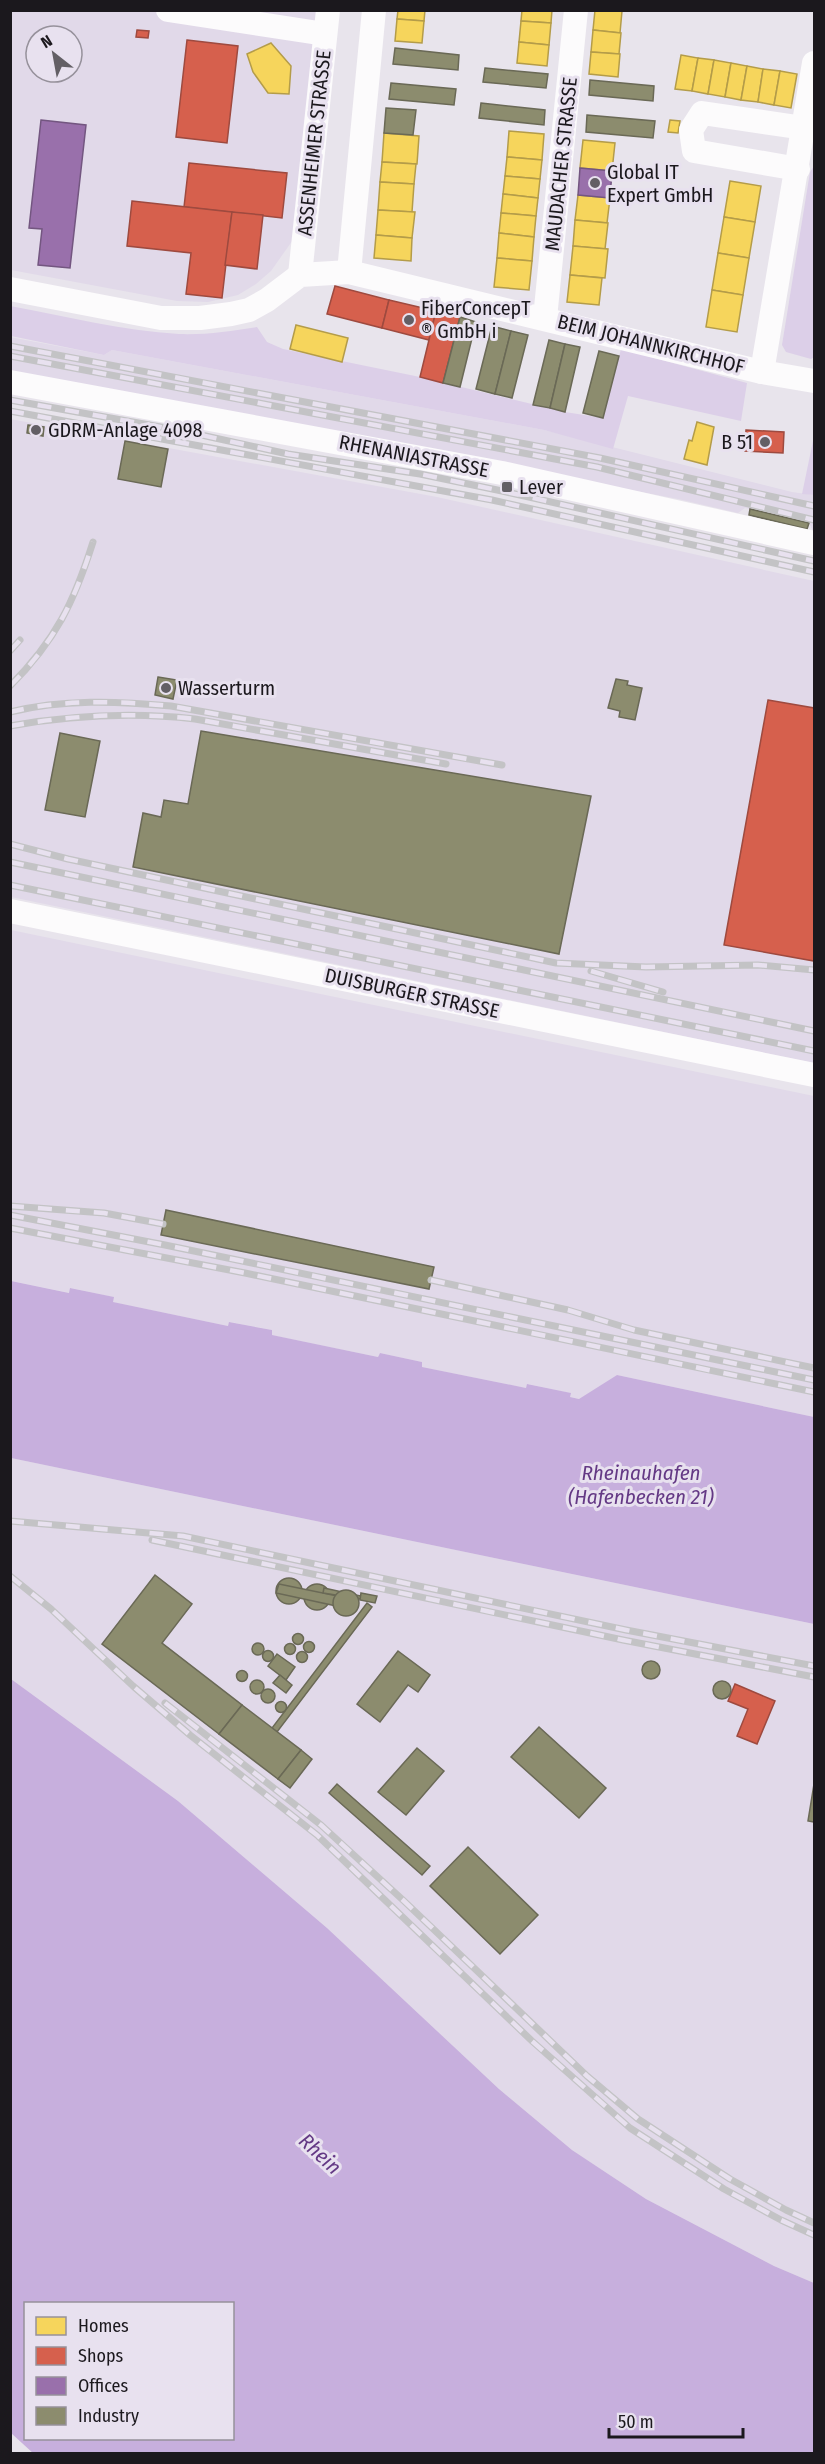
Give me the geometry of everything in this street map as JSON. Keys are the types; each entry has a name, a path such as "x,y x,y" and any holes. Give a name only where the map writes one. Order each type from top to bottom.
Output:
{"street":[{"path":"168,10 326,22"},
{"path":"349,272 374,10"},
{"name":"MAUDACHER STRASSE","path":"545,318 576,10"},
{"name":"ASSENHEIMER STRASSE","path":"300,275 326,22"},
{"path":"762,372 804,150 814,63"},
{"name":"BEIM JOHANNKIRCHHOF","path":"300,275 349,272 762,372 814,381"},
{"path":"10,289 160,318 200,318 249,309 267,300 300,275"},
{"name":"RHENANIASTRASSE","path":"10,382 502,473 814,543"},
{"name":"DUISBURGER STRASSE","path":"10,911 814,1075"}],"shaded area":[{"path":"11,11 318,11 295,237 271,271 238,295 208,302 177,301 11,270"},
{"path":"814,166 814,357 811,359 786,352 782,345 810,172"},
{"path":"10,306 116,326 179,334 257,327 267,342 283,349 420,377 565,412 603,418 621,349 747,383 741,421 628,396 613,449 544,430 112,350 104,355 11,336"},
{"path":"10,337 104,355 112,350 544,430 792,492 814,495 814,533 809,523 745,508 738,513 678,499 11,371"},
{"path":"10,419 437,497 814,581 814,1063 11,897"},
{"path":"814,436 814,495 802,494"},
{"path":"11,930 814,1096 814,1417 617,1375 580,1399 570,1397 570,1393 528,1384 526,1388 421,1367 422,1362 380,1353 378,1357 271,1335 272,1330 230,1322 228,1326 112,1302 113,1297 71,1288 70,1293 11,1281"},
{"path":"11,1458 814,1624 814,2283 774,2266 646,2199 572,2150 499,2089 327,1928 178,1801 11,1679"}],"water":[{"name":"Rheinauhafen (Hafenbecken 21)","path":"11,1281 69,1293 70,1288 114,1297 113,1302 228,1326 229,1322 272,1330 272,1335 378,1357 380,1353 422,1362 422,1367 526,1388 527,1384 571,1393 570,1397 579,1399 617,1375 814,1417 814,1624 11,1458"},
{"name":"Rhein","path":"11,1679 178,1801 327,1928 499,2089 572,2150 646,2199 774,2266 814,2283 814,2453 34,2454 11,2433"}],"building: Homes":[{"path":"398,10 425,10 424,21 397,19"},
{"path":"522,10 552,10 551,23 521,21"},
{"path":"595,10 622,11 620,33 593,30"},
{"path":"397,19 424,21 422,43 395,41"},
{"path":"521,21 551,23 549,45 519,42"},
{"path":"593,30 621,33 619,54 591,52"},
{"path":"519,42 549,45 547,66 517,63"},
{"path":"271,43 291,66 289,94 268,93 253,72 247,54"},
{"path":"591,52 620,54 618,77 589,74"},
{"path":"681,55 698,58 692,91 675,89"},
{"path":"698,58 714,60 708,94 692,91"},
{"path":"714,60 731,63 725,97 708,94"},
{"path":"731,63 747,66 741,100 725,97"},
{"path":"747,66 763,69 758,102 741,100"},
{"path":"763,69 780,71 774,105 758,102"},
{"path":"780,71 797,74 791,108 774,105"},
{"path":"670,120 680,121 678,133 668,132"},
{"path":"509,131 544,134 542,160 507,157"},
{"path":"384,133 419,136 417,164 382,162"},
{"path":"583,140 615,143 612,171 580,168"},
{"path":"507,157 542,160 540,179 505,176"},
{"path":"382,162 416,164 414,184 380,182"},
{"path":"505,176 540,179 538,198 503,194"},
{"path":"730,181 761,186 755,222 724,217"},
{"path":"380,182 414,184 412,212 378,210"},
{"path":"503,194 538,198 536,216 501,213"},
{"path":"578,195 610,198 607,223 575,220"},
{"path":"378,210 415,212 412,238 376,235"},
{"path":"501,213 536,216 534,237 499,233"},
{"path":"724,217 755,222 749,258 718,253"},
{"path":"575,220 608,223 605,249 573,246"},
{"path":"499,233 534,237 532,261 497,258"},
{"path":"376,235 412,238 411,261 374,258"},
{"path":"573,246 608,249 605,278 570,275"},
{"path":"718,253 749,258 743,295 712,290"},
{"path":"497,258 532,261 529,290 494,287"},
{"path":"570,275 602,278 599,305 567,302"},
{"path":"712,290 743,295 737,332 706,327"},
{"path":"296,325 348,338 342,362 290,349"},
{"path":"697,422 714,427 707,465 684,459"}],"building: Shops":[{"path":"137,30 149,31 148,38 136,37"},
{"path":"187,40 238,46 227,143 176,137"},
{"path":"189,163 287,173 282,218 184,207"},
{"path":"132,201 232,212 222,298 186,294 191,253 127,246"},
{"path":"232,212 263,215 257,269 225,265"},
{"path":"335,286 389,300 382,328 327,314"},
{"name":"FiberConcepT ® GmbH i","path":"389,300 436,311 429,340 382,328"},
{"path":"436,311 460,317 443,383 420,377"},
{"name":"B 51","path":"746,430 784,432 783,453 745,451"},
{"path":"768,700 814,708 814,961 724,945"},
{"path":"735,1684 775,1701 757,1744 737,1736 748,1709 728,1701"}],"building: Offices":[{"path":"41,120 86,125 70,268 38,265 42,229 29,228"},
{"name":"Global IT Expert GmbH","path":"580,168 612,171 610,198 578,195"}],"building: Industry":[{"path":"395,48 459,55 458,70 393,64"},
{"path":"485,68 548,74 546,88 483,82"},
{"path":"590,80 654,86 653,101 589,95"},
{"path":"391,83 456,89 454,105 389,99"},
{"path":"481,103 545,110 544,125 479,118"},
{"path":"386,108 416,110 413,135 384,133"},
{"path":"587,115 655,121 653,138 586,132"},
{"path":"460,317 476,322 460,387 443,383"},
{"path":"492,326 511,331 495,394 476,389"},
{"path":"511,331 528,335 512,398 495,394"},
{"path":"549,340 565,344 550,408 533,405"},
{"path":"565,344 580,347 565,412 550,408"},
{"path":"599,351 619,356 603,418 583,413"},
{"name":"GDRM-Anlage 4098","path":"28,425 44,427 43,436 27,433"},
{"path":"125,441 168,449 161,487 118,479"},
{"path":"750,509 809,523 807,529 749,515"},
{"name":"Wasserturm","path":"158,677 177,680 173,699 155,695"},
{"path":"616,679 628,681 627,685 642,688 635,720 619,717 620,711 608,708"},
{"path":"201,731 591,796 559,954 133,867 143,813 161,817 164,800 188,804"},
{"path":"60,733 100,741 85,817 45,810"},
{"path":"166,1210 434,1267 429,1289 161,1235"},
{"path":"155,1575 192,1604 162,1643 242,1705 219,1734 102,1644"},
{"path":"289,1578 298,1582 302,1591 298,1600 289,1604 280,1600 276,1591 280,1582"},
{"path":"279,1584 357,1600 355,1610 276,1593"},
{"path":"317,1584 326,1588 330,1597 326,1606 317,1610 308,1606 304,1597 308,1588"},
{"path":"324,1588 361,1596 361,1599 323,1593"},
{"path":"346,1590 355,1594 359,1603 355,1612 346,1616 337,1612 333,1603 337,1594"},
{"path":"361,1593 377,1596 375,1603 360,1600"},
{"path":"367,1603 372,1607 277,1732 272,1728"},
{"path":"298,1633 304,1639 298,1645 292,1639"},
{"path":"309,1641 315,1647 309,1653 303,1647"},
{"path":"258,1643 264,1649 258,1655 252,1649"},
{"path":"290,1643 296,1649 290,1655 284,1649"},
{"path":"268,1650 274,1656 268,1662 262,1656"},
{"path":"302,1651 308,1657 302,1663 296,1657"},
{"path":"398,1651 430,1675 418,1692 408,1685 380,1722 357,1704"},
{"path":"277,1654 295,1667 286,1680 268,1666"},
{"path":"651,1661 657,1664 660,1670 657,1676 651,1679 645,1676 642,1670 645,1664"},
{"path":"242,1670 248,1676 242,1682 236,1676"},
{"path":"280,1675 292,1685 286,1693 273,1683"},
{"path":"254,1680 260,1680 264,1687 260,1694 254,1694 250,1690 250,1684"},
{"path":"722,1681 728,1684 731,1690 728,1696 722,1699 716,1696 713,1690 716,1684"},
{"path":"265,1689 271,1689 275,1696 271,1703 265,1703 261,1699 261,1693"},
{"path":"281,1702 285,1703 285,1711 281,1712 277,1711 276,1707 277,1703"},
{"path":"242,1705 301,1750 278,1779 219,1734"},
{"path":"539,1727 606,1788 579,1818 511,1757"},
{"path":"417,1748 444,1771 406,1815 378,1792"},
{"path":"301,1750 312,1759 290,1788 278,1779"},
{"path":"337,1784 430,1866 422,1875 329,1793"},
{"path":"814,1784 814,1822 808,1821"},
{"path":"468,1847 538,1915 500,1954 430,1886"}],"railway":[{"path":"10,346 600,458 814,506"},
{"path":"10,356 597,467 814,520"},
{"path":"10,400 183,431 288,454 420,474 814,561"},
{"path":"10,411 492,500 814,572"},
{"path":"10,686 40,653 62,619 71,602 93,542"},
{"path":"10,651 20,640"},
{"path":"10,712 50,705 90,702 171,706 502,765"},
{"path":"10,726 57,719 102,716 195,719 446,764"},
{"path":"10,844 68,859 556,963 646,967 758,965 814,970"},
{"path":"10,862 814,1031"},
{"path":"10,885 814,1051"},
{"path":"591,971 663,992"},
{"path":"10,1206 104,1213 163,1224"},
{"path":"10,1215 814,1380"},
{"path":"10,1228 245,1273 814,1392"},
{"path":"431,1280 568,1310 634,1330 814,1368"},
{"path":"10,1521 183,1536 626,1630 814,1666"},
{"path":"152,1540 623,1640 814,1677"},
{"path":"10,1576 51,1609 133,1686 190,1735 317,1835 532,2041 630,2128 724,2189 814,2235"},
{"path":"165,1703 321,1825 587,2076 638,2119 730,2179 814,2223"}],"place":[{"name":"Global IT Expert GmbH","path":"595,183"},
{"name":"FiberConcepT ® GmbH i","path":"409,320"},
{"name":"GDRM-Anlage 4098","path":"36,430"},
{"name":"B 51","path":"765,442"},
{"name":"Lever","path":"507,487"},
{"name":"Wasserturm","path":"166,688"}]}
